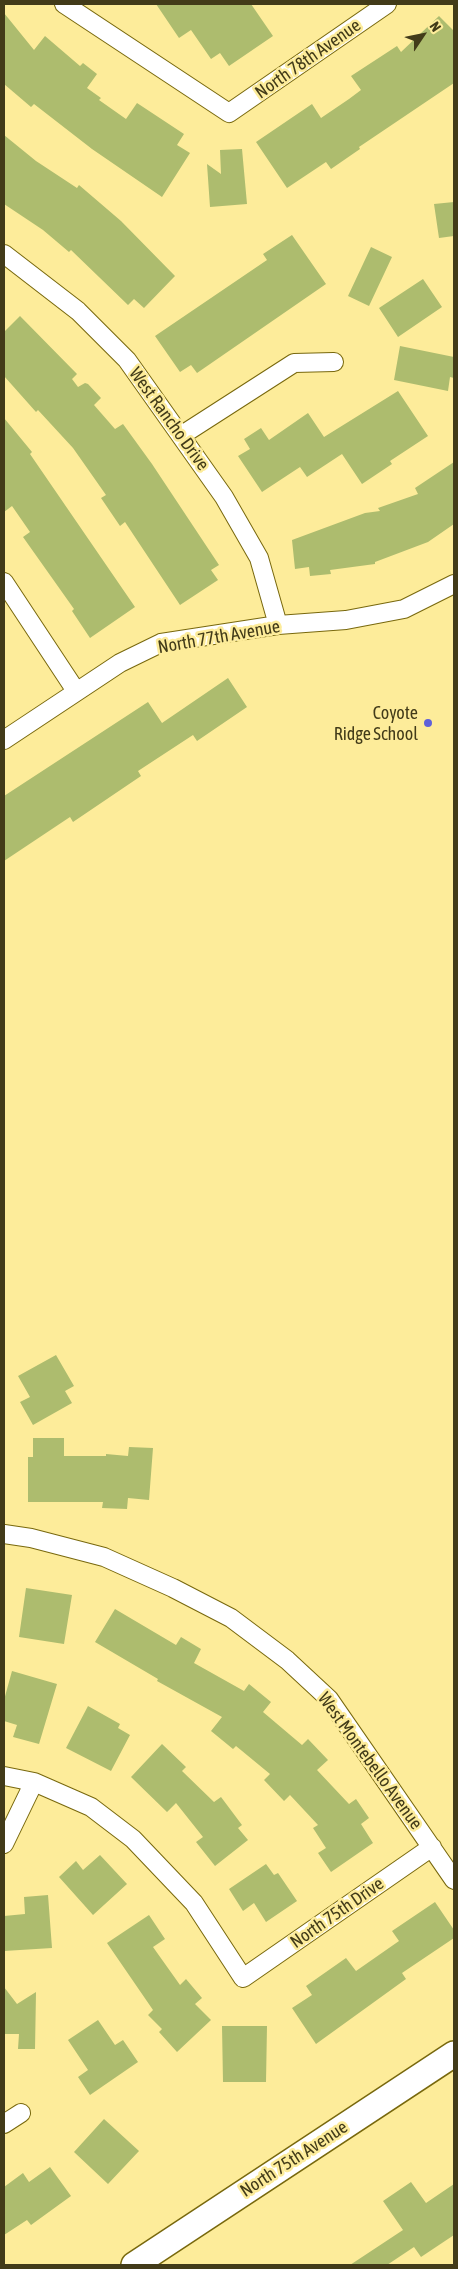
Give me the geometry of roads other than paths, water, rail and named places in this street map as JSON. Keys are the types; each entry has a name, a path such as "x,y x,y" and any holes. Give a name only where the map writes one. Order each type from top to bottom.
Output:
{"main road":[{"name":"North 75th Avenue","path":"134,2265 454,2054"}],"street":[{"name":"North 78th Avenue","path":"64,4 229,113 387,4"},
{"name":"West Rancho Drive","path":"4,254 78,311 127,360 182,434 224,497 259,558 278,625"},
{"path":"182,434 294,364 334,362"},
{"path":"4,582 76,691"},
{"name":"North 77th Avenue","path":"4,740 120,663 161,643 278,625 346,620 404,609 454,584"},
{"name":"West Montebello Avenue","path":"4,1534 31,1538 104,1557 182,1592 230,1618 287,1660 329,1699 454,1880"},
{"path":"4,1776 34,1782 4,1844"},
{"name":"North 75th Drive","path":"34,1782 91,1807 133,1839 194,1903 243,1978 432,1847"},
{"path":"4,2124 21,2112"}],"place":[{"name":"Coyote Ridge School","path":"428,723"}]}
